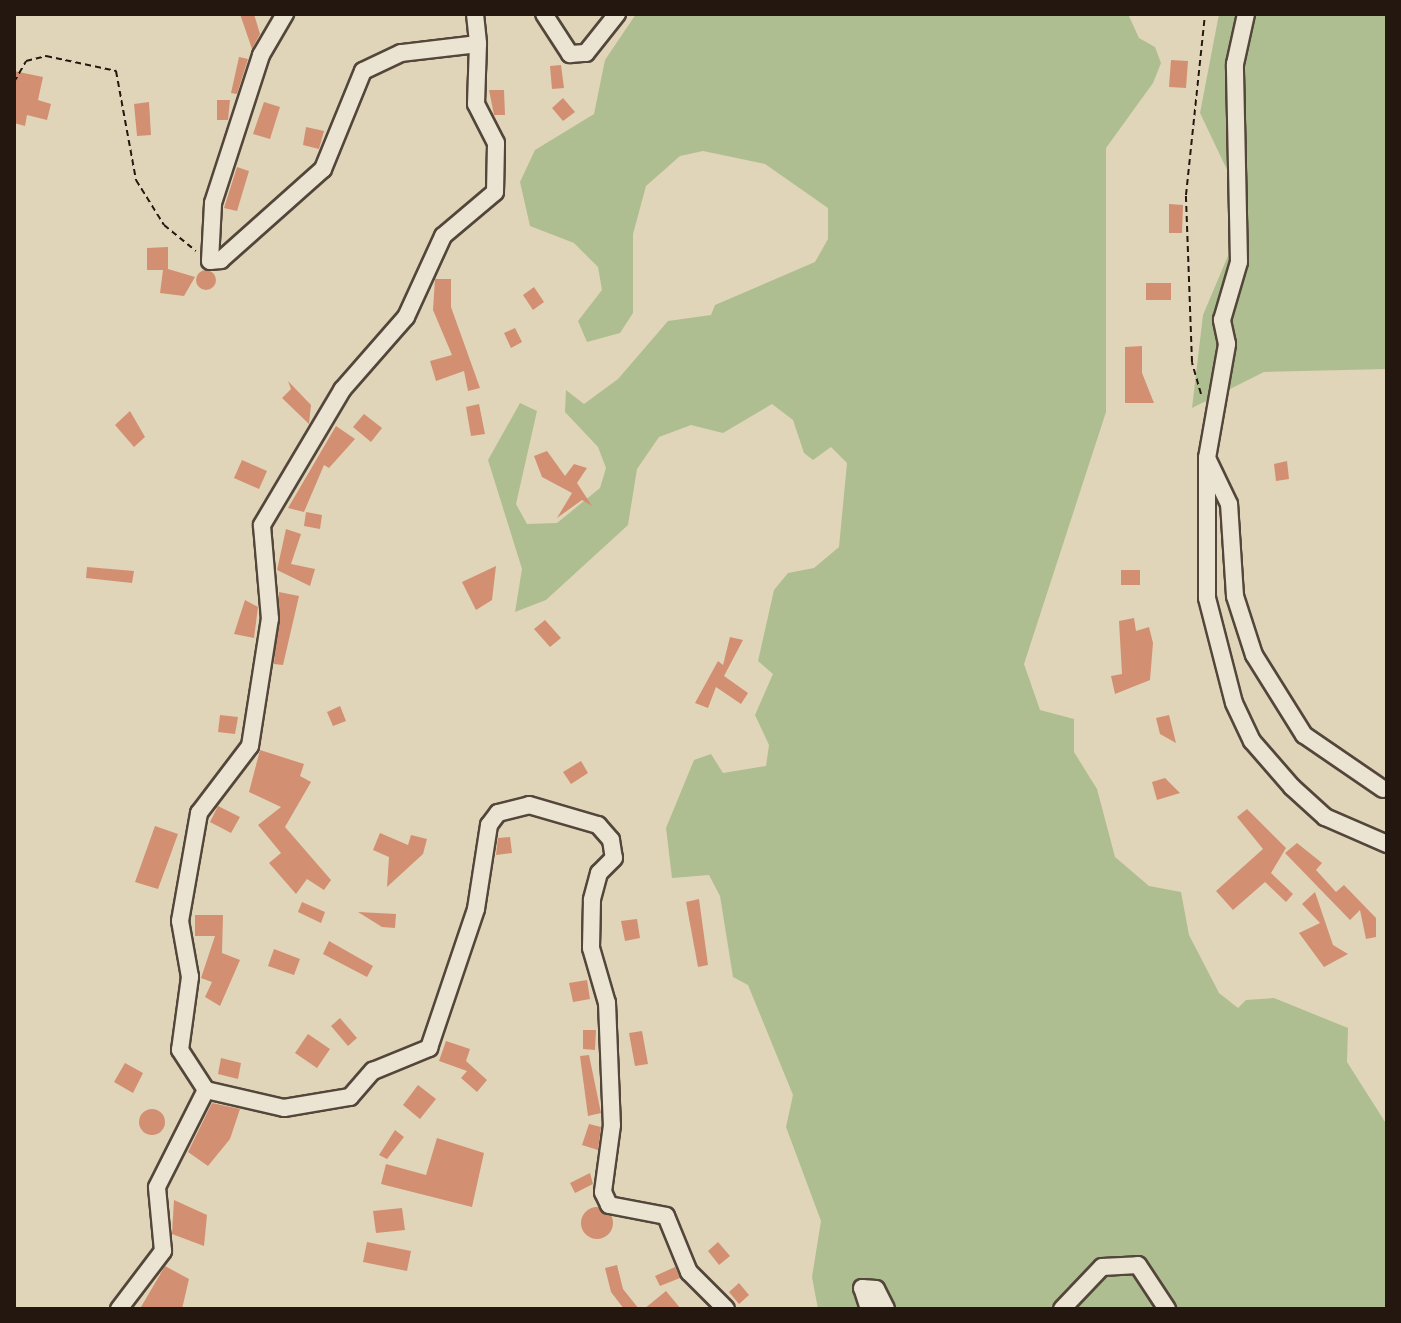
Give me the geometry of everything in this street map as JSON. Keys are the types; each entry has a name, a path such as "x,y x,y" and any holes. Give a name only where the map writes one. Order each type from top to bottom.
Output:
{"street":[{"path":"285,14 261,55 213,203 210,261 221,260 323,169 363,71 401,53 478,44"},
{"path":"475,14 478,44 476,104 496,143 495,192 443,236 406,317 342,390 262,525 270,619 250,746 199,813 180,921 190,977 180,1050 206,1090 284,1108 350,1097 373,1071 429,1048 476,909 489,825 498,813 529,805 598,825 611,840 614,858 599,873 592,900 591,948 607,1003 612,1125 603,1192 609,1205 666,1216 689,1272 726,1309"},
{"path":"544,14 570,54 586,53 617,14"},
{"path":"1246,14 1235,64 1239,262 1222,320 1227,344 1207,458 1207,598 1234,703 1252,741 1325,817 1387,844"},
{"path":"1207,458 1229,504 1235,596 1254,655 1304,735 1383,789"},
{"path":"119,1309 163,1251 157,1187 206,1090"},
{"path":"1062,1309 1102,1267 1138,1265 1167,1309"},
{"path":"869,1309 862,1288 876,1289 886,1309"}],"path":[{"path":"1204,404 1192,362 1186,195 1205,14"},
{"path":"14,82 34,57 116,71 136,180 149,206 210,261"}],"green space":[{"path":"636,14 1128,14 1139,38 1155,47 1161,63 1153,83 1106,148 1106,412 1024,664 1040,710 1074,719 1074,752 1097,789 1115,857 1149,886 1181,892 1189,935 1219,993 1238,1008 1246,1000 1274,998 1348,1028 1347,1062 1387,1125 1387,1309 818,1309 812,1277 821,1221 786,1127 793,1095 748,985 733,977 720,896 709,875 672,878 666,828 694,760 711,754 723,773 766,766 769,745 755,715 773,674 758,661 774,590 788,573 814,568 839,547 847,463 831,447 813,460 804,453 793,420 772,404 723,433 691,425 659,437 637,469 628,525 546,600 515,612 522,569 488,460 520,403 537,411 516,504 527,524 557,523 600,488 606,468 598,447 565,412 566,390 584,404 618,379 668,321 711,315 715,305 815,262 828,239 828,208 765,164 703,151 680,156 646,186 633,234 633,313 620,333 587,342 578,321 602,290 598,267 574,243 530,226 520,182 535,150 594,114 605,60"},
{"path":"1219,14 1387,14 1387,369 1264,372 1192,408 1203,315 1230,251 1229,174 1200,113"}],"building":[{"path":"240,14 254,14 260,34 252,49"},
{"path":"239,57 248,59 237,94 231,93"},
{"path":"1171,60 1188,61 1186,88 1169,87"},
{"path":"561,65 564,88 552,89 550,66"},
{"path":"14,71 43,77 38,100 51,104 47,120 27,115 25,126 14,123"},
{"path":"489,90 504,90 505,115 494,115"},
{"path":"563,98 575,112 563,121 552,108"},
{"path":"217,100 230,100 228,120 217,120"},
{"path":"149,102 151,135 137,136 134,104"},
{"path":"264,102 280,107 270,139 253,134"},
{"path":"306,127 324,131 319,149 303,145"},
{"path":"237,167 249,171 237,211 224,208"},
{"path":"1169,204 1183,205 1182,233 1169,233"},
{"path":"168,247 168,269 195,277 184,296 160,293 163,270 147,270 147,248"},
{"path":"202,270 210,270 216,280 210,290 202,290 196,284 196,276"},
{"path":"435,279 451,279 451,307 480,388 468,391 464,371 436,381 430,361 452,355 433,310"},
{"path":"1146,283 1171,283 1171,300 1146,300"},
{"path":"534,287 544,302 533,310 523,295"},
{"path":"515,328 522,342 511,348 504,333"},
{"path":"1142,346 1142,373 1154,403 1125,403 1125,347"},
{"path":"288,381 311,405 309,424 282,398 291,389"},
{"path":"479,404 485,434 471,436 466,407"},
{"path":"130,411 145,437 134,447 115,425"},
{"path":"364,414 382,428 371,442 353,427"},
{"path":"336,426 355,439 329,468 324,465 304,512 288,508"},
{"path":"547,451 565,476 574,464 587,468 577,483 592,506 582,500 557,518 572,493 542,477 534,456"},
{"path":"242,460 267,471 259,489 234,478"},
{"path":"1287,461 1289,479 1276,481 1274,464"},
{"path":"306,512 322,515 320,529 304,526"},
{"path":"286,529 301,534 291,564 315,569 310,586 277,570"},
{"path":"496,566 492,600 476,610 462,582"},
{"path":"87,567 134,571 132,583 86,578"},
{"path":"1121,570 1140,570 1140,585 1121,585"},
{"path":"279,592 299,596 283,665 274,664"},
{"path":"245,600 258,607 254,638 234,634"},
{"path":"1134,618 1136,631 1149,627 1153,643 1150,680 1115,694 1111,676 1122,674 1119,621"},
{"path":"545,620 561,638 550,647 534,629"},
{"path":"730,637 743,640 724,676 748,693 741,704 716,687 708,708 695,703 718,661 723,665"},
{"path":"340,706 346,721 333,726 327,712"},
{"path":"220,715 238,717 235,734 218,732"},
{"path":"1169,715 1176,743 1160,734 1156,718"},
{"path":"260,750 304,764 300,776 311,782 285,827 331,880 324,890 307,879 296,894 269,863 281,853 258,825 281,807 249,792"},
{"path":"581,761 588,773 571,784 563,772"},
{"path":"1165,778 1180,793 1157,800 1152,782"},
{"path":"218,806 240,817 231,833 210,822"},
{"path":"1247,809 1286,848 1271,873 1293,894 1286,902 1265,882 1233,910 1216,891 1263,849 1237,817"},
{"path":"155,826 178,834 158,889 135,882"},
{"path":"380,833 408,845 411,835 427,839 423,854 387,887 389,857 373,850"},
{"path":"510,837 512,853 496,855 498,838"},
{"path":"1297,843 1322,863 1316,870 1336,892 1344,885 1376,918 1376,937 1366,939 1360,910 1350,920 1285,853"},
{"path":"1315,892 1333,945 1348,954 1324,967 1299,933 1320,923 1302,904"},
{"path":"699,899 708,965 698,967 686,902"},
{"path":"302,902 325,912 321,923 298,912"},
{"path":"358,912 396,914 395,928 382,927"},
{"path":"195,915 223,915 222,953 240,960 220,1006 205,997 212,982 201,978 215,936 195,936"},
{"path":"637,919 640,938 625,941 621,921"},
{"path":"329,941 373,966 367,977 323,954"},
{"path":"274,949 300,959 294,975 268,966"},
{"path":"587,980 590,999 573,1002 569,983"},
{"path":"340,1018 357,1038 348,1046 331,1026"},
{"path":"583,1030 596,1030 595,1050 583,1049"},
{"path":"642,1031 648,1064 635,1066 629,1033"},
{"path":"308,1034 330,1049 317,1068 295,1053"},
{"path":"446,1041 470,1049 466,1061 487,1080 477,1092 461,1078 467,1071 439,1061"},
{"path":"589,1055 601,1113 588,1116 580,1056"},
{"path":"221,1058 241,1063 238,1079 218,1074"},
{"path":"125,1063 143,1073 133,1093 114,1082"},
{"path":"418,1085 436,1099 420,1119 403,1105"},
{"path":"212,1103 240,1109 230,1139 208,1166 188,1152"},
{"path":"152,1109 161,1113 165,1122 161,1131 152,1135 143,1131 139,1122 143,1113"},
{"path":"589,1124 601,1127 598,1150 582,1145"},
{"path":"395,1130 404,1137 387,1159 379,1155"},
{"path":"437,1138 484,1153 472,1207 381,1184 386,1164 426,1175"},
{"path":"590,1173 593,1184 575,1193 570,1183"},
{"path":"174,1200 207,1215 204,1246 172,1234"},
{"path":"597,1207 608,1212 613,1223 608,1234 597,1239 586,1234 581,1223 586,1212"},
{"path":"402,1208 405,1230 376,1233 373,1211"},
{"path":"367,1242 411,1251 407,1271 363,1262"},
{"path":"718,1242 730,1256 719,1265 708,1251"},
{"path":"617,1265 623,1289 639,1309 624,1309 611,1292 605,1268"},
{"path":"165,1266 189,1279 182,1309 141,1307"},
{"path":"675,1267 680,1278 660,1286 655,1276"},
{"path":"739,1283 749,1295 739,1304 729,1292"},
{"path":"666,1291 681,1309 644,1309"}]}
